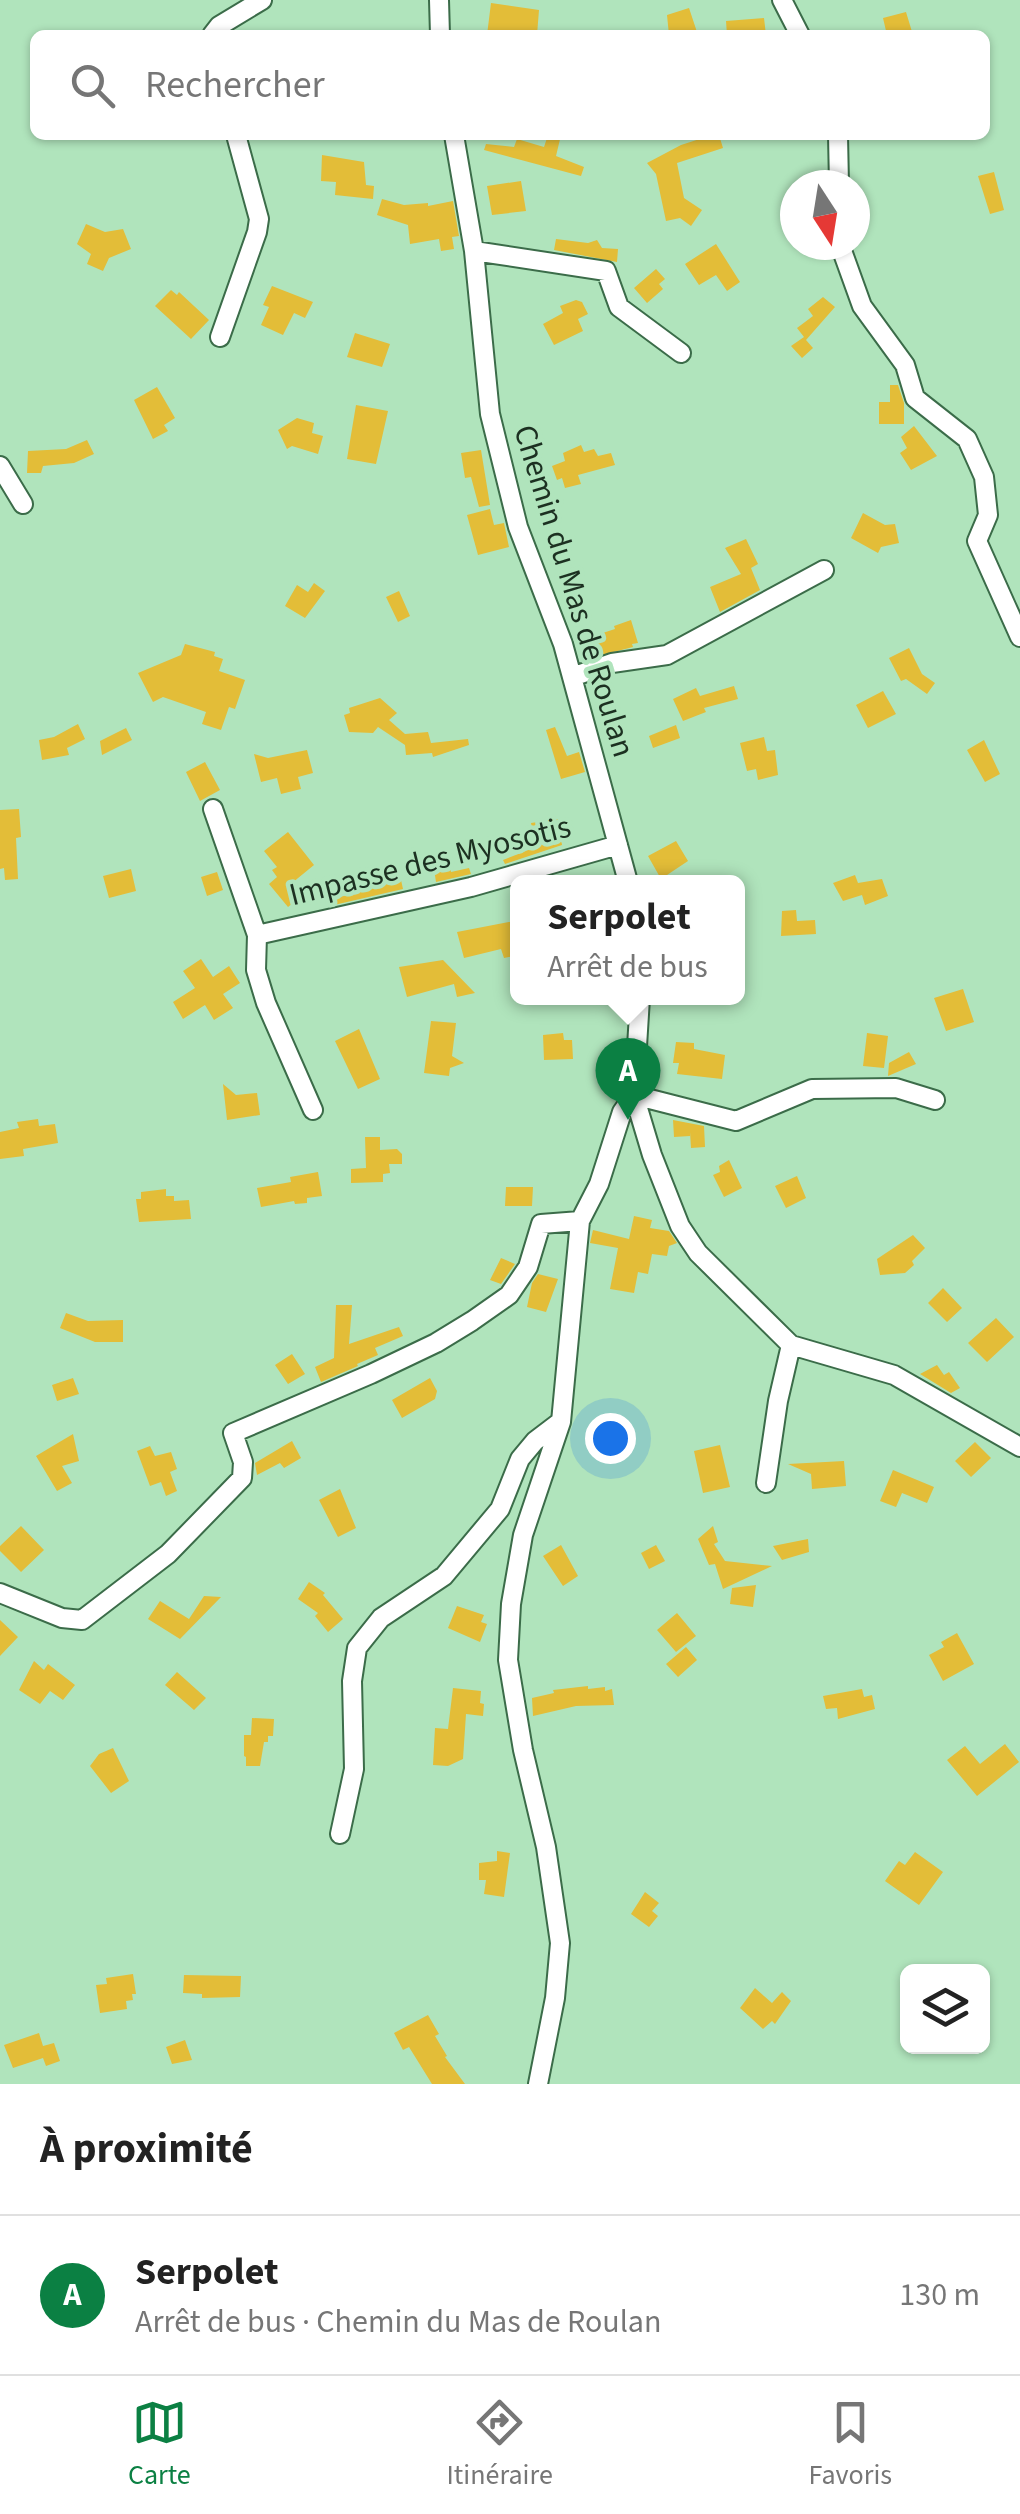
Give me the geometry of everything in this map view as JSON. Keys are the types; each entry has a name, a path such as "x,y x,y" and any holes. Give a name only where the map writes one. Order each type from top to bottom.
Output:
{"street":[{"path":"216,30 262,0"},
{"path":"439,0 440,30"},
{"path":"782,0 797,30"},
{"path":"220,337 259,219 237,140"},
{"name":"Chemin du Mas de Roulan","path":"455,140 474,251 490,414 518,528 564,644 626,875"},
{"path":"838,140 838,170"},
{"path":"474,251 606,271 619,308 681,354"},
{"path":"845,260 862,306 904,365 915,398 967,439 984,477 988,515 977,540 1020,637"},
{"path":"0,466 24,504"},
{"path":"572,677 612,663 666,654 824,570"},
{"name":"Impasse des Myosotis","path":"213,809 257,934 256,970 266,1002 313,1110"},
{"name":"Impasse des Myosotis","path":"513,875 618,845"},
{"name":"Impasse des Myosotis","path":"257,934 510,876"},
{"path":"640,1005 634,1095 680,1226 698,1253 791,1345 894,1374 1020,1447"},
{"path":"634,1095 736,1121 812,1088 896,1088 935,1100"},
{"path":"538,2084 555,1998 560,1943 546,1847 523,1750 508,1660 511,1604 523,1535 560,1422 580,1221 600,1184 622,1112 634,1095"},
{"path":"0,1593 62,1618 82,1620 168,1554 242,1478 243,1462 232,1433 436,1343 509,1295 528,1267 542,1224 580,1221"},
{"path":"766,1483 791,1345"},
{"path":"340,1834 354,1769 352,1681 357,1648 381,1618 444,1576 500,1509 520,1459 535,1441 560,1422"}],"building":[{"path":"491,3 539,10 537,30 488,30"},
{"path":"689,8 696,30 668,30 667,15"},
{"path":"906,12 911,30 886,30 883,18"},
{"path":"764,18 765,30 727,30 726,21"},
{"path":"517,140 544,147 546,140 560,140 556,156 584,167 581,176 484,150 486,144 514,147"},
{"path":"696,140 721,140 723,148 677,163 684,198 702,210 691,226 680,218 666,221 656,174 647,163"},
{"path":"322,155 364,162 366,185 374,186 373,199 335,195 336,182 321,181"},
{"path":"994,172 1004,210 990,214 978,176"},
{"path":"521,181 526,211 492,215 487,186"},
{"path":"382,199 428,206 453,201 459,236 452,237 454,249 441,251 439,239 410,244 408,225 377,215"},
{"path":"86,224 105,232 123,229 131,249 109,258 103,271 87,264 91,254 77,244"},
{"path":"556,239 588,243 597,240 602,248 618,249 617,262 554,250"},
{"path":"716,244 740,282 727,291 716,275 699,285 685,264"},
{"path":"656,269 665,279 659,284 663,289 647,303 634,288"},
{"path":"272,286 313,302 305,318 294,313 283,335 261,325 269,307 263,305"},
{"path":"171,290 177,295 179,292 209,320 191,339 155,306"},
{"path":"823,297 835,307 806,340 813,348 802,358 791,346 804,337 797,328 813,316 808,309"},
{"path":"576,300 582,302 588,314 578,319 583,331 554,345 543,324 563,313 560,306"},
{"path":"355,333 390,344 382,367 347,357"},
{"path":"890,385 898,385 904,403 904,424 879,424 879,402 890,402"},
{"path":"157,387 175,418 164,425 168,431 153,439 134,400"},
{"path":"356,405 388,411 376,464 347,459"},
{"path":"297,418 314,423 312,433 323,436 318,454 292,446 287,449 278,430"},
{"path":"914,426 937,456 911,470 900,453 907,448 901,437"},
{"path":"87,440 94,454 74,463 43,466 41,473 27,473 28,451 66,449"},
{"path":"581,445 584,452 594,449 598,456 611,453 615,465 578,475 581,484 565,488 552,466 565,461 563,453"},
{"path":"481,450 490,505 479,507 471,477 465,478 461,453"},
{"path":"490,509 494,525 504,523 509,547 478,555 467,515"},
{"path":"863,513 885,525 895,524 899,543 881,547 878,553 851,538"},
{"path":"746,539 758,564 751,568 760,590 720,612 710,587 741,574 725,548"},
{"path":"314,583 325,591 305,618 285,606 297,585 308,592"},
{"path":"399,591 410,616 398,622 386,597"},
{"path":"631,620 638,643 590,658 584,639"},
{"path":"185,644 215,652 214,656 223,659 219,671 245,680 235,709 229,707 221,730 202,724 206,712 163,697 153,702 138,673 181,655"},
{"path":"909,648 922,674 935,683 927,694 906,679 901,681 889,658"},
{"path":"734,686 738,699 704,708 706,712 683,721 673,699 696,688 700,696"},
{"path":"883,691 896,714 868,728 856,705"},
{"path":"380,698 397,713 389,720 405,734 428,732 431,743 468,739 469,745 433,757 432,753 406,755 405,745 378,727 373,733 349,732 344,715 350,713 349,708"},
{"path":"78,724 85,739 67,748 69,755 42,760 39,740"},
{"path":"676,725 680,738 653,748 649,736"},
{"path":"555,727 567,756 579,752 585,772 561,779 546,730"},
{"path":"126,728 132,740 102,755 100,741"},
{"path":"764,737 767,751 775,750 778,775 758,780 756,769 747,771 740,743"},
{"path":"984,740 1000,774 985,782 967,750"},
{"path":"307,750 313,773 298,777 301,789 281,794 277,778 261,782 254,754 268,758"},
{"path":"205,762 220,790 200,801 186,772"},
{"path":"19,809 18,879 5,880 4,868 0,869 0,810"},
{"path":"558,819 562,845 505,864 503,860 536,847 531,823"},
{"path":"288,832 314,865 292,883 302,896 288,907 269,884 277,877 272,870 277,867 264,851"},
{"path":"676,841 688,861 667,875 659,875 648,856"},
{"path":"450,866 451,872 469,868 471,874 436,882 434,869"},
{"path":"131,869 136,891 109,898 103,876"},
{"path":"217,872 223,890 207,896 201,877"},
{"path":"855,875 858,883 882,879 888,896 865,905 862,895 843,901 833,883"},
{"path":"401,880 403,889 334,905 333,899"},
{"path":"796,910 797,921 815,920 816,934 781,936 782,911"},
{"path":"510,922 510,957 504,958 501,949 464,958 457,932"},
{"path":"201,959 213,977 229,966 240,983 223,994 233,1008 214,1020 205,1005 183,1019 173,1002 195,988 183,971"},
{"path":"443,960 475,993 457,997 454,984 407,997 399,967"},
{"path":"963,989 974,1022 946,1031 934,998"},
{"path":"431,1021 456,1023 452,1056 464,1063 450,1068 449,1076 424,1073"},
{"path":"359,1029 380,1079 358,1089 335,1041"},
{"path":"563,1033 564,1040 572,1040 573,1059 544,1060 543,1035"},
{"path":"867,1033 888,1036 884,1068 863,1066"},
{"path":"676,1042 694,1043 694,1049 725,1055 722,1079 677,1074 679,1063 673,1063"},
{"path":"909,1052 916,1064 888,1076 889,1063"},
{"path":"223,1084 236,1095 257,1093 260,1115 227,1120"},
{"path":"38,1119 39,1126 55,1124 58,1143 23,1149 24,1156 0,1159 0,1132 19,1128 17,1122"},
{"path":"673,1120 704,1126 705,1147 691,1148 690,1132 690,1136 674,1137"},
{"path":"365,1137 380,1137 380,1150 397,1149 402,1154 402,1164 389,1164 390,1173 383,1174 383,1182 351,1183 351,1169 366,1168"},
{"path":"729,1160 742,1188 724,1197 713,1175"},
{"path":"318,1172 322,1196 307,1198 307,1203 294,1201 261,1207 257,1188"},
{"path":"797,1176 806,1198 786,1208 775,1186"},
{"path":"506,1187 533,1187 532,1206 505,1206"},
{"path":"166,1189 166,1196 174,1196 174,1201 189,1200 191,1219 139,1222 136,1199 141,1199 141,1192"},
{"path":"634,1216 652,1220 650,1228 669,1231 677,1243 669,1246 667,1256 652,1254 648,1274 638,1272 634,1293 610,1289 618,1248 590,1243 593,1230 629,1239"},
{"path":"913,1235 925,1248 912,1261 914,1265 905,1273 880,1275 877,1259"},
{"path":"501,1258 515,1264 501,1284 490,1280"},
{"path":"538,1274 558,1279 546,1312 527,1307"},
{"path":"943,1288 962,1308 947,1322 928,1303"},
{"path":"336,1305 352,1305 349,1344 399,1327 403,1336 375,1348 378,1355 321,1382 315,1367 334,1358"},
{"path":"66,1313 88,1321 123,1320 123,1342 95,1342 60,1328"},
{"path":"996,1318 1014,1337 987,1362 968,1343"},
{"path":"292,1354 305,1374 288,1384 275,1365"},
{"path":"937,1365 944,1375 949,1372 960,1388 951,1393 920,1374"},
{"path":"73,1378 79,1394 57,1401 52,1385"},
{"path":"430,1378 437,1391 435,1399 402,1418 392,1400"},
{"path":"73,1434 79,1461 62,1466 72,1483 57,1491 36,1456"},
{"path":"292,1441 301,1458 284,1468 280,1463 257,1475 255,1463"},
{"path":"975,1442 991,1458 971,1477 955,1461"},
{"path":"720,1445 730,1487 703,1493 694,1451"},
{"path":"150,1446 155,1456 171,1452 177,1469 170,1472 177,1491 166,1496 161,1482 150,1486 137,1451"},
{"path":"844,1461 846,1486 812,1489 811,1474 788,1464"},
{"path":"893,1470 934,1487 927,1503 902,1493 896,1507 880,1501"},
{"path":"340,1489 356,1528 338,1537 319,1500"},
{"path":"21,1526 44,1550 21,1572 0,1551 0,1546"},
{"path":"713,1526 718,1542 714,1544 725,1561 772,1566 723,1589 715,1564 709,1565 698,1539"},
{"path":"808,1539 809,1552 782,1560 773,1546"},
{"path":"561,1545 578,1576 563,1586 543,1556"},
{"path":"656,1545 665,1561 649,1569 641,1553"},
{"path":"309,1582 325,1593 343,1619 328,1632 315,1616 318,1613 298,1599"},
{"path":"756,1585 753,1607 730,1604 732,1588"},
{"path":"204,1596 221,1597 180,1639 148,1619 160,1601 189,1619"},
{"path":"457,1606 484,1615 481,1622 487,1624 480,1642 448,1628"},
{"path":"677,1613 696,1636 676,1652 657,1630"},
{"path":"0,1620 18,1637 0,1656"},
{"path":"957,1633 974,1664 943,1681 929,1655"},
{"path":"686,1647 697,1660 678,1677 666,1664"},
{"path":"34,1661 44,1670 48,1664 75,1685 63,1700 50,1691 40,1704 19,1690"},
{"path":"177,1672 206,1698 194,1710 165,1685"},
{"path":"588,1686 612,1689 614,1705 576,1706 533,1716 532,1698 554,1693 553,1690"},
{"path":"453,1688 481,1691 483,1716 466,1714 463,1759 448,1766 433,1765 435,1728 448,1729"},
{"path":"862,1689 864,1697 872,1695 875,1709 838,1719 837,1708 826,1709 823,1696"},
{"path":"252,1718 274,1719 273,1736 264,1742 260,1766 246,1766 244,1756 244,1735 251,1735"},
{"path":"1005,1744 1019,1762 977,1796 947,1760 965,1746 980,1764"},
{"path":"113,1748 129,1781 111,1793 90,1766 99,1754"},
{"path":"497,1851 510,1853 504,1897 484,1894 486,1880 479,1880 479,1863 497,1861"},
{"path":"915,1852 943,1872 919,1905 885,1881 899,1861 905,1865"},
{"path":"645,1892 659,1903 652,1911 658,1916 649,1927 631,1914"},
{"path":"133,1974 136,1994 132,1994 133,2000 126,2001 127,2009 100,2013 96,1985 107,1984 106,1978"},
{"path":"184,1975 241,1976 240,1997 202,1998 202,1994 183,1993"},
{"path":"755,1988 772,2003 782,1992 791,2001 775,2024 772,2021 763,2029 740,2008"},
{"path":"428,2015 439,2034 435,2036 445,2057 465,2084 432,2084 409,2047 403,2050 394,2033"},
{"path":"39,2033 43,2046 54,2043 60,2061 46,2066 43,2058 13,2068 4,2045"},
{"path":"185,2040 192,2060 172,2064 166,2047"}],"place":[{"name":"Serpolet","path":"628,1120"}]}
